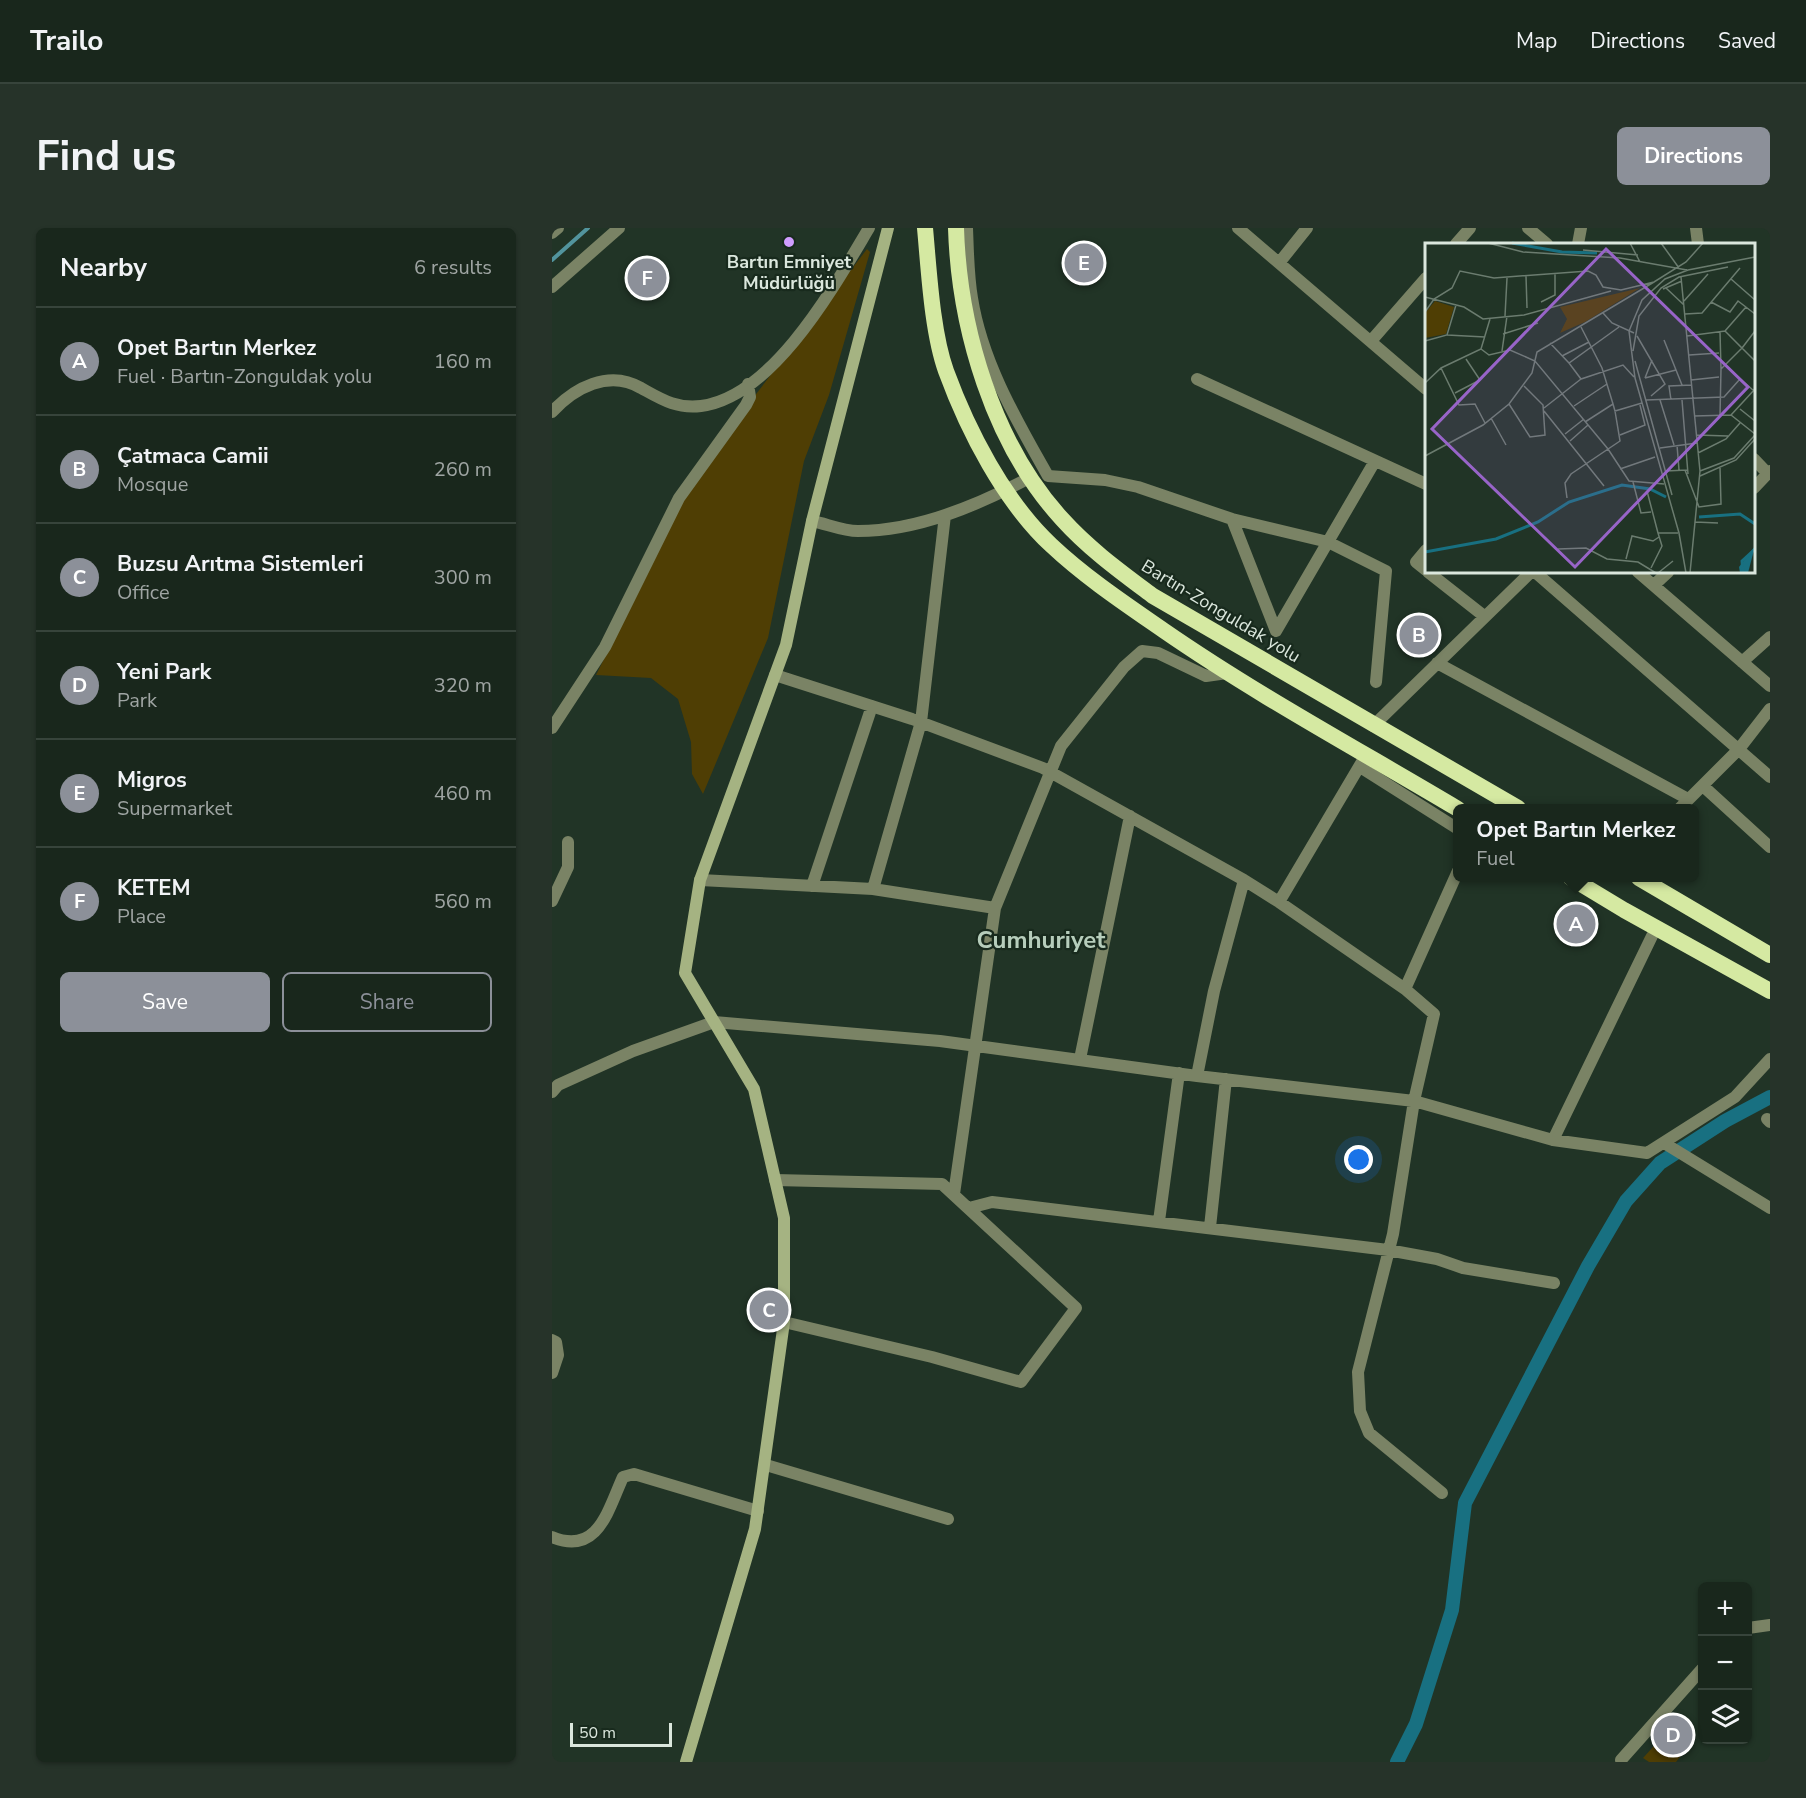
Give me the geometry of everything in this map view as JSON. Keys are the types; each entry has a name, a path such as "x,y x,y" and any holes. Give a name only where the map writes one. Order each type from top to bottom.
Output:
{"highway":[{"path":"925,228 932,298 945,369 970,428 1006,490 1049,544 1113,598 1227,673 1363,761 1453,806"},
{"name":"Bartın-Zonguldak yolu","path":"956,228 957,264 965,315 984,382 1013,446 1031,477 1062,519 1097,555 1153,596 1373,726 1511,804"},
{"path":"1578,882 1770,991"},
{"path":"1646,882 1768,949"}],"main road":[{"path":"686,1762 758,1511 784,1322 784,1218 754,1089 685,974 700,880 786,645 812,521 888,228"}],"street":[{"path":"552,234 558,228"},
{"path":"552,287 619,228"},
{"path":"552,412 576,391 598,382 631,383 668,403 691,407 714,403 748,384 794,342 841,276 869,228"},
{"path":"967,228 972,298 986,348 1008,404 1048,476 1105,480 1138,487 1232,519 1328,542 1386,571 1376,682"},
{"path":"1238,228 1425,388"},
{"path":"1279,263 1307,228"},
{"path":"1457,243 1470,228"},
{"path":"1528,228 1546,243"},
{"path":"1578,243 1581,228"},
{"path":"1696,228 1698,243"},
{"path":"1371,341 1425,279"},
{"path":"1197,379 1425,484"},
{"path":"552,728 605,647 679,498 746,405 750,397 748,384"},
{"path":"1755,460 1769,472 1755,487"},
{"path":"1232,519 1276,631 1375,461"},
{"path":"812,521 856,531 896,527 945,515 1031,477"},
{"path":"873,889 921,722 945,515"},
{"path":"1425,551 1416,562 1425,569"},
{"path":"1430,573 1484,616"},
{"path":"1373,726 1484,616 1532,573"},
{"path":"1534,573 1770,777"},
{"path":"1639,573 1770,686"},
{"path":"1654,585 1667,573"},
{"path":"1742,662 1770,637"},
{"path":"954,1194 973,1046 995,908 1061,746 1124,667 1142,651 1158,653 1206,676 1227,673"},
{"path":"1437,663 1684,803 1739,750 1770,709"},
{"path":"775,675 921,722 1049,771 1279,902 1405,989 1434,1014 1414,1101 1393,1234 1358,1372 1360,1411 1369,1433 1442,1493"},
{"path":"812,886 872,706"},
{"path":"1279,902 1363,761 1453,825"},
{"path":"1703,786 1770,847"},
{"path":"1080,1059 1130,816"},
{"path":"552,901 568,867 568,842"},
{"path":"700,880 873,889 995,908"},
{"path":"1197,1076 1214,991 1244,880"},
{"path":"1405,989 1453,882"},
{"path":"1552,1140 1652,936"},
{"path":"552,1092 558,1085 633,1051 714,1022 973,1046 1197,1076 1414,1101 1552,1140 1647,1153 1735,1097 1770,1059"},
{"path":"1160,1221 1179,1073"},
{"path":"1210,1227 1226,1079"},
{"path":"1664,1143 1770,1208"},
{"path":"775,1180 942,1184 1076,1308 1021,1382 932,1357 784,1322"},
{"path":"969,1208 992,1202 1210,1227 1388,1250 1437,1259 1463,1268 1554,1283"},
{"path":"552,1340 556,1342 558,1355 552,1373"},
{"path":"766,1465 948,1520"},
{"path":"552,1537 566,1542 583,1541 598,1530 623,1477 634,1474 758,1511"},
{"path":"1752,1627 1770,1625"},
{"path":"1621,1760 1698,1673"}],"shaded area":[{"path":"867,249 870,252 829,395 804,461 768,638 703,794 692,774 691,742 678,699 651,678 596,675 682,503 750,402"},
{"path":"1673,1725 1690,1744 1676,1762 1649,1762 1643,1758"}],"waterway":[{"path":"552,260 588,228"},
{"path":"1397,1762 1416,1724 1452,1610 1465,1503 1588,1266 1626,1201 1660,1163 1725,1121 1770,1097"}],"place":[{"name":"Bartın Emniyet Müdürlüğü","path":"789,242"},
{"name":"Migros","path":"1084,263"},
{"name":"KETEM","path":"647,278"},
{"name":"Çatmaca Camii","path":"1419,635"},
{"name":"Opet Bartın Merkez","path":"1576,924"},
{"name":"Buzsu Arıtma Sistemleri","path":"769,1310"},
{"name":"Yeni Park","path":"1673,1735"}],"district":[{"name":"Cumhuriyet","path":"1041,940"}]}
